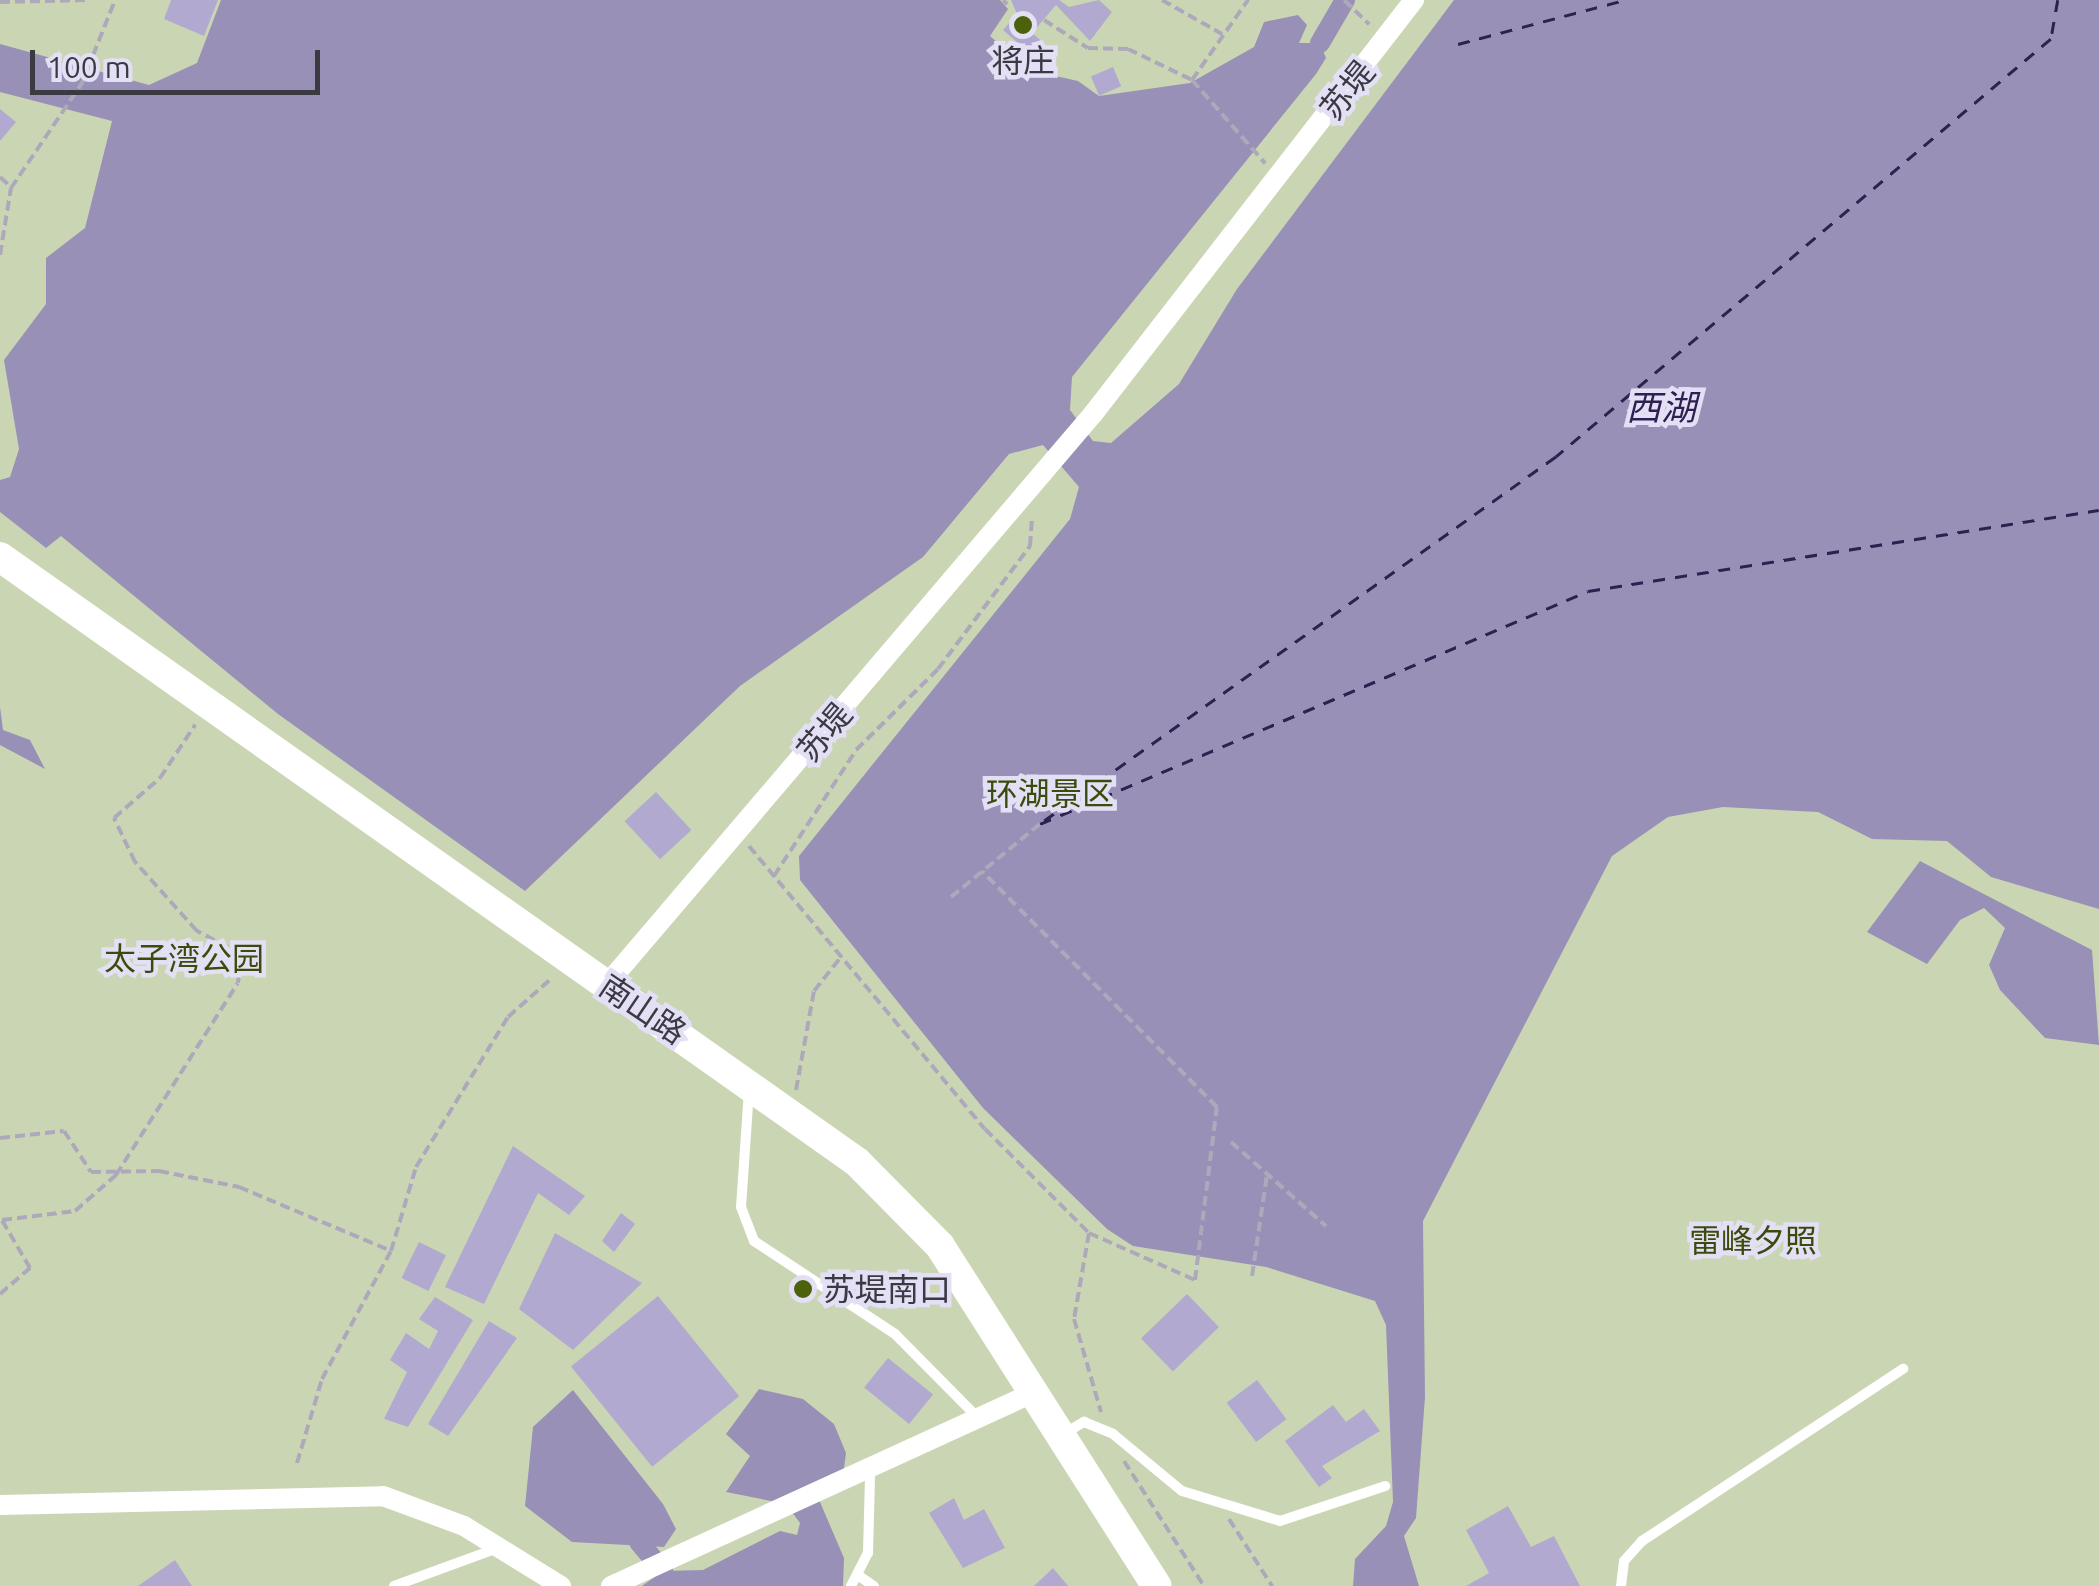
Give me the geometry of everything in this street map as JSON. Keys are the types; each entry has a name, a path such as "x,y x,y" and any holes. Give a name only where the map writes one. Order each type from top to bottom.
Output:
{"main road":[{"name":"南山路","path":"0,557 858,1162 940,1246 1057,1438 1157,1586"}],"street":[{"name":"苏堤","path":"608,983 739,834 1035,476 1093,414 1414,0"},
{"path":"610,1586 870,1475 1032,1393"},
{"path":"0,1505 383,1496 499,1547 561,1586"}],"lane":[{"path":"752,1085 741,1207 754,1242 894,1334 980,1420"},
{"path":"1621,1586 1624,1561 1642,1541 1904,1369"},
{"path":"1057,1438 1084,1422 1113,1434 1182,1491 1280,1521 1385,1486"},
{"path":"870,1475 855,1581 874,1586"},
{"path":"394,1586 499,1547"}],"path":[{"path":"0,2 88,0"},
{"path":"0,255 12,188 82,83 115,0"},
{"path":"1162,0 1222,34"},
{"path":"1192,80 1248,0"},
{"path":"1344,0 1365,20"},
{"path":"1044,20 1088,48 1128,48 1192,80 1258,158"},
{"path":"0,176 12,188"},
{"path":"774,876 856,750 918,693 1030,546 1035,476"},
{"path":"0,1294 30,1268 2,1220 75,1211 116,1175 238,983 241,954 197,932 135,862 114,818 192,741 200,700"},
{"path":"951,897 1040,824"},
{"path":"739,834 985,1129 1090,1232 1195,1280 1217,1107 982,871"},
{"path":"788,1111 808,1058 814,991 842,957"},
{"path":"296,1463 322,1379 391,1251 416,1167 463,1083 508,1017 571,961"},
{"path":"0,1138 64,1131 91,1172 116,1175 159,1170 239,1187 391,1251"},
{"path":"1232,1142 1326,1226"},
{"path":"1252,1276 1268,1174"},
{"path":"1090,1232 1074,1319 1092,1396 1130,1477 1204,1586"},
{"path":"1223,1506 1272,1586"}],"green space":[{"name":"环湖景区","path":"0,0 2099,0 2099,1586 0,1586"}],"water":[{"name":"西湖","path":"221,0 1000,0 1008,9 990,36 1029,70 1078,81 1099,96 1190,83 1254,47 1264,22 1298,15 1307,25 1299,43 1320,43 1326,58 1072,377 1070,410 1093,441 1111,443 1179,384 1237,289 1454,0 2099,0 2099,909 1991,877 1947,841 1872,839 1818,812 1723,807 1668,817 1612,856 1423,1221 1425,1397 1416,1518 1404,1536 1419,1586 1353,1586 1355,1559 1386,1526 1393,1502 1386,1325 1375,1301 1266,1267 1133,1246 1107,1229 983,1108 800,880 799,856 1070,519 1079,487 1043,445 1009,454 923,557 740,686 525,891 278,714 61,536 46,548 0,512 0,480 10,477 19,449 4,360 46,304 46,258 85,228 112,121 0,92 0,44 149,85 197,63"},
{"path":"0,707 3,730 30,740 45,769 0,745"},
{"path":"1920,861 2092,950 2099,1045 2045,1038 2000,990 1989,965 2005,928 1984,908 1960,920 1927,964 1867,932"},
{"path":"759,1389 803,1399 834,1424 846,1453 842,1483 817,1495 844,1558 843,1586 642,1586 663,1571 703,1570 780,1531 797,1535 800,1523 786,1504 726,1492 750,1456 726,1434"},
{"path":"573,1390 663,1504 676,1529 664,1547 572,1542 525,1506 533,1427"}],"building":[{"path":"171,0 218,0 204,36 164,19"},
{"name":"将庄","path":"1011,0 1059,0 1069,7 1099,0 1112,12 1090,41 1056,5 1032,33 1045,44 1034,57 1003,30 1017,14"},
{"path":"1113,67 1121,86 1099,96 1091,76"},
{"path":"0,109 16,122 0,141"},
{"path":"656,792 691,830 660,859 625,821"},
{"path":"513,1146 585,1196 569,1215 538,1193 484,1304 445,1287"},
{"path":"621,1213 635,1224 614,1252 602,1241"},
{"path":"555,1233 642,1283 573,1350 519,1309"},
{"path":"419,1242 446,1255 428,1291 401,1278"},
{"path":"1187,1294 1219,1327 1173,1372 1141,1338"},
{"path":"658,1296 739,1396 652,1467 571,1366"},
{"path":"435,1297 473,1320 408,1427 384,1419 407,1372 390,1360 406,1333 429,1349 438,1331 419,1319"},
{"path":"489,1321 517,1338 448,1436 428,1424"},
{"path":"888,1358 933,1395 909,1424 864,1388"},
{"path":"1257,1380 1286,1419 1256,1442 1227,1403"},
{"path":"1333,1405 1346,1422 1364,1409 1380,1431 1322,1466 1332,1478 1319,1487 1285,1441"},
{"path":"954,1498 964,1520 984,1509 1005,1548 963,1568 929,1513"},
{"path":"1508,1506 1531,1547 1554,1536 1580,1586 1466,1586 1489,1573 1466,1530"},
{"path":"175,1560 192,1586 138,1586"},
{"path":"1053,1568 1068,1586 1034,1586"}],"waterway":[{"path":"1320,43 1345,0"},
{"path":"639,1542 663,1571"}],"ferry route":[{"path":"1458,44 1624,0"},
{"path":"2058,0 2051,39 1556,457 1040,824 1588,591 2099,510"}],"place":[{"name":"将庄","path":"1023,25"},
{"name":"苏堤南口","path":"803,1289"}],"park label":[{"name":"太子湾公园","path":"184,958"},
{"name":"雷峰夕照","path":"1753,1240"}]}
